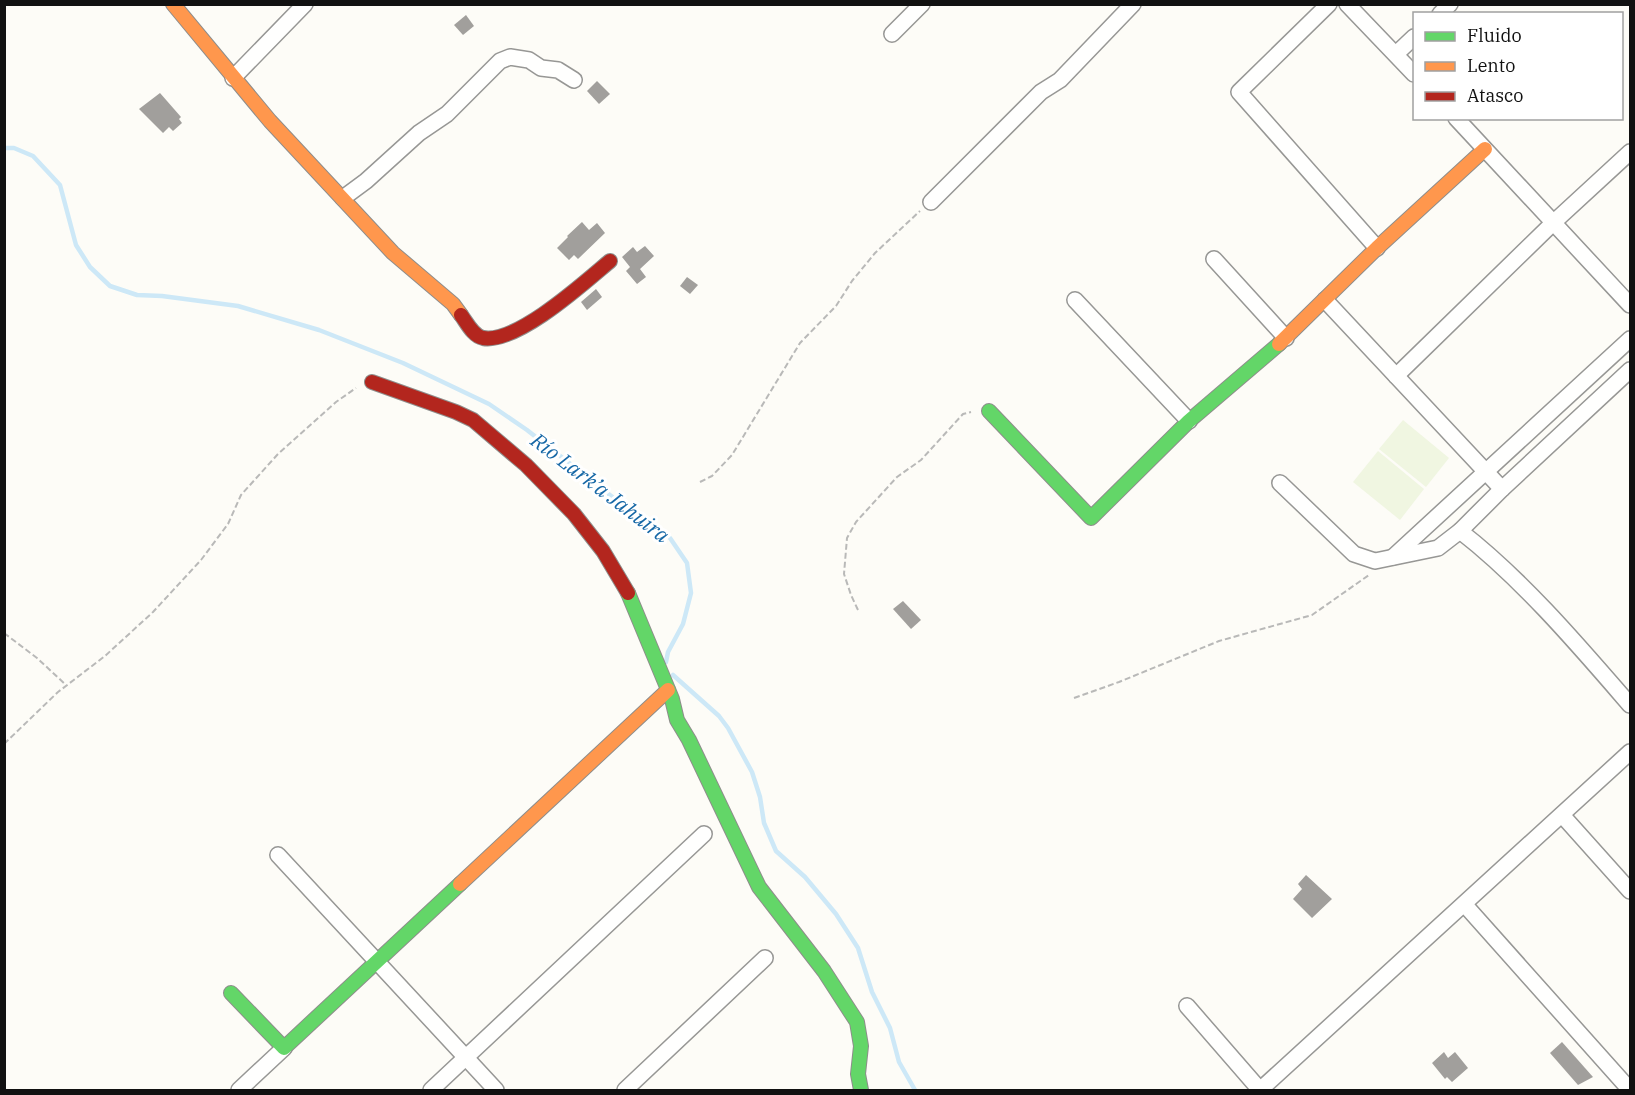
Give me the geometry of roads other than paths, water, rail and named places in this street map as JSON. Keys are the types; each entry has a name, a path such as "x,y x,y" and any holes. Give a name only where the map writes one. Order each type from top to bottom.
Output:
{"street":[{"path":"173,4 270,121 393,254 438,289 482,338 500,336 524,327 574,291 610,261"},
{"path":"233,78 305,4"},
{"path":"892,34 922,4"},
{"path":"931,202 1041,92 1060,80 1133,4"},
{"path":"1329,4 1239,92 1377,248"},
{"path":"1347,4 1413,73"},
{"path":"1396,54 1413,38"},
{"path":"343,198 366,181 419,133 447,114 501,61 510,57 529,60 541,68 558,70 574,80"},
{"path":"1458,120 1630,305"},
{"path":"989,411 1090,518 1189,421 1286,338 1377,248 1485,149"},
{"path":"1396,376 1554,222 1630,152"},
{"path":"1214,259 1286,338"},
{"path":"1075,300 1189,421"},
{"path":"1325,300 1502,489"},
{"path":"1391,559 1630,339"},
{"path":"1280,483 1354,554 1375,561 1438,548 1460,531 1630,370"},
{"path":"372,382 473,420 526,465 574,514 603,551 632,599 668,690 677,720 689,740 759,887 825,971 857,1022 861,1046 858,1074 861,1090"},
{"path":"1460,531 1482,548 1569,634 1630,705"},
{"path":"238,1090 668,690"},
{"path":"1187,1006 1260,1090 1630,752"},
{"path":"1562,815 1630,891"},
{"path":"431,1090 704,834"},
{"path":"278,855 496,1090"},
{"path":"1465,905 1630,1090"},
{"path":"625,1090 765,958"},
{"path":"231,993 284,1048"}],"waterway":[{"name":"Río Lark’a Jahuira","path":"4,148 14,148 33,156 60,185 76,245 90,267 110,286 137,295 238,306 319,330 403,363 489,404 527,430 615,499 642,525 655,527 670,538 687,563 691,593 683,624 668,652 666,662"},
{"name":"Río Lark’a Jahuira","path":"673,675 719,716 728,728 752,772 760,797 764,823 776,851 805,877 836,914 858,948 872,992 890,1028 899,1062 915,1090"}]}
